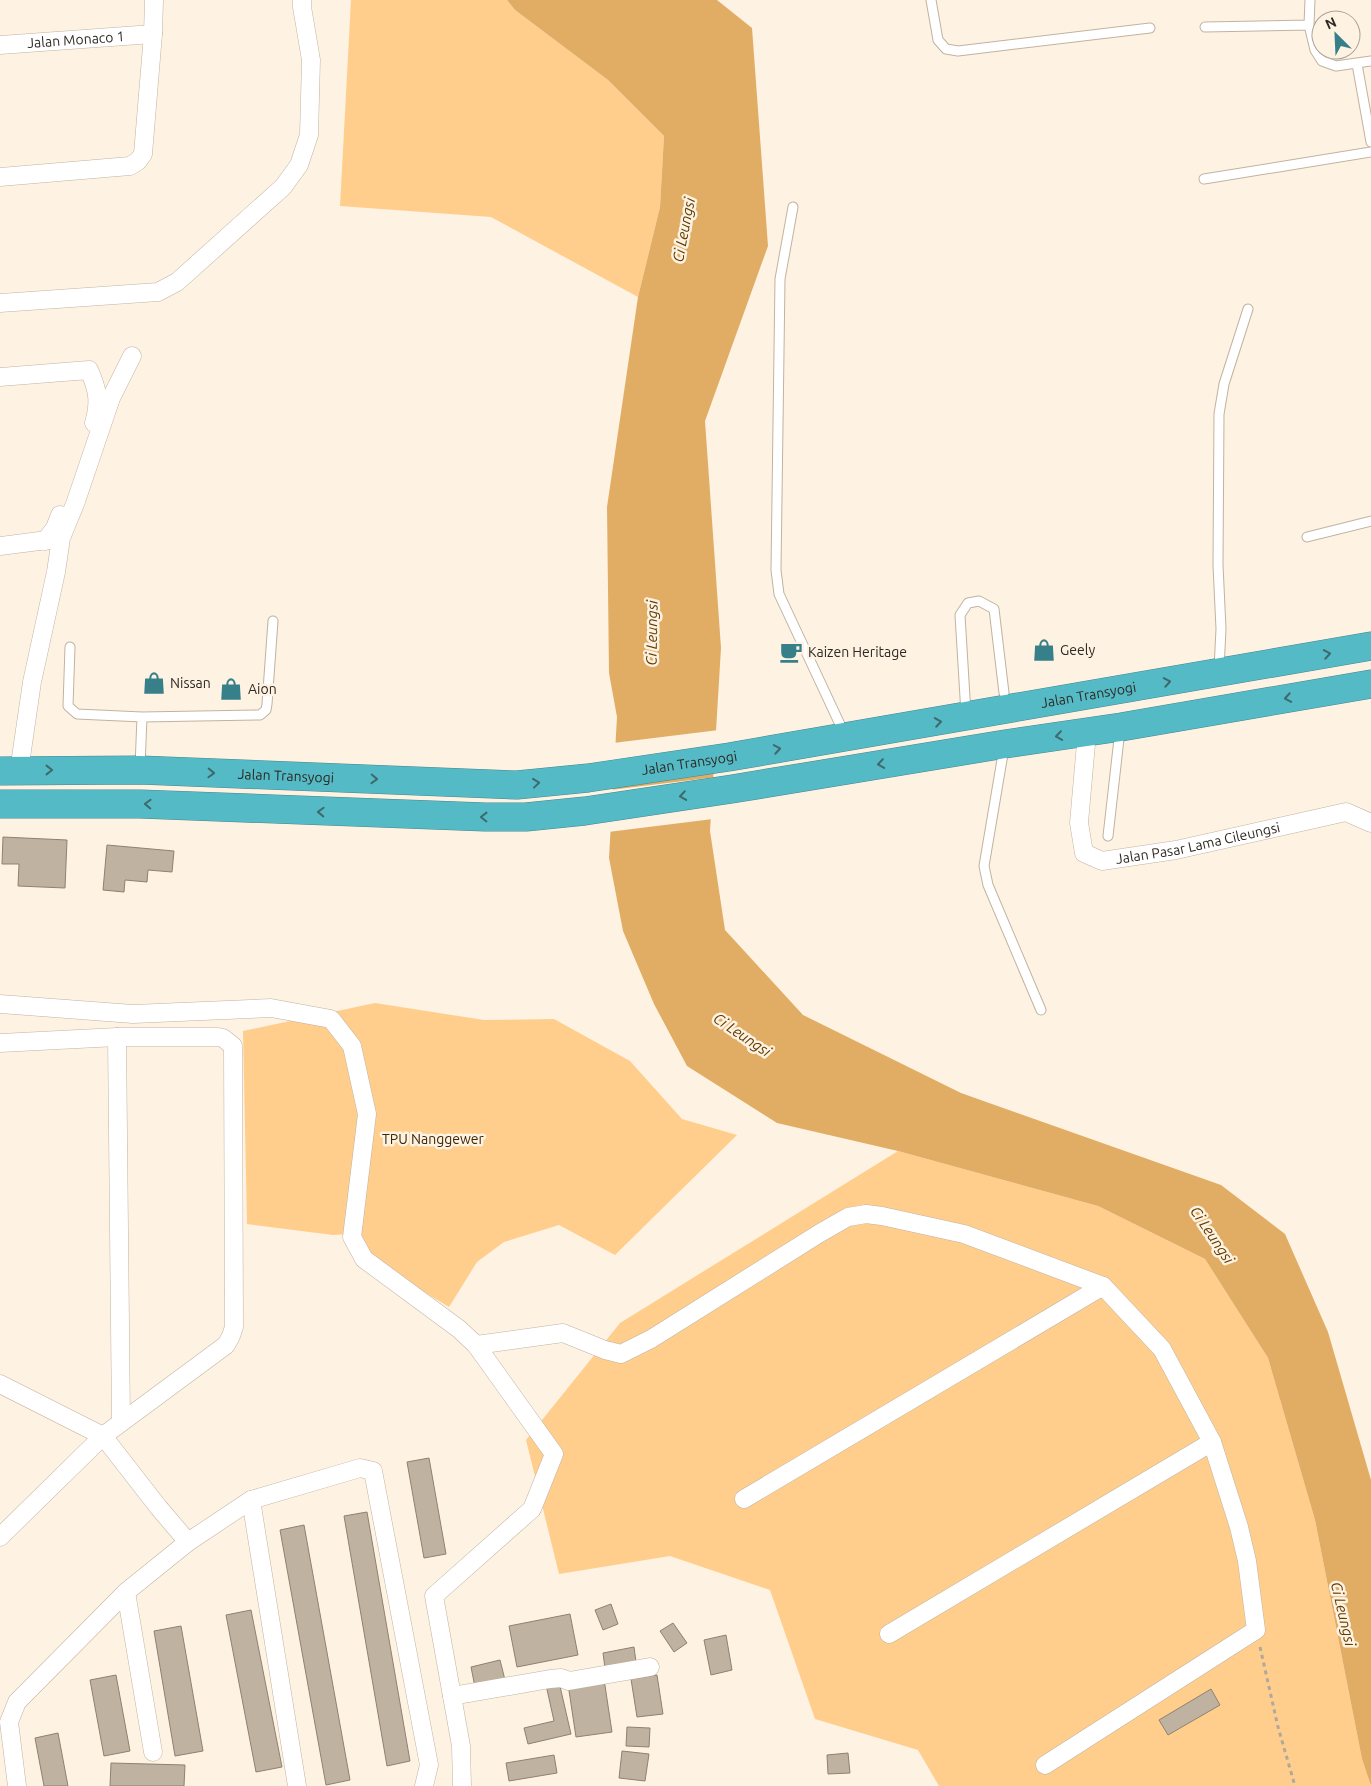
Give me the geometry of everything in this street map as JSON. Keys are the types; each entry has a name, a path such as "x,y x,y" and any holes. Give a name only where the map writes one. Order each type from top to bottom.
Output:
{"highway":[{"name":"Jalan Transyogi","path":"9,771 140,770 517,785 588,778 729,757 1371,646"},
{"path":"0,804 140,804 526,817 585,811 732,789 1121,727 1371,684"}],"street":[{"path":"0,177 130,166 138,161 143,154 154,0"},
{"path":"0,304 158,292 177,282 283,187 299,166 309,136 311,60 302,0"},
{"name":"Jalan Monaco 1","path":"0,45 153,34"},
{"path":"53,539 75,504 111,398 132,356"},
{"path":"0,377 90,370 97,387 98,409 88,446 55,528 53,539 56,572 32,682 9,771"},
{"path":"0,546 53,539"},
{"name":"Jalan Pasar Lama Cileungsi","path":"1087,732 1079,823 1084,852 1102,861 1176,850 1346,812 1371,823"},
{"path":"0,1004 133,1014 271,1008 331,1019 352,1046 367,1114 352,1237 364,1259 460,1329 476,1345 554,1454 532,1509 434,1596 461,1746 462,1786"},
{"path":"117,1036 120,1422"},
{"path":"0,1044 117,1036 223,1038 233,1046 234,1327 226,1345 103,1436 0,1536"},
{"path":"476,1345 563,1333 605,1350 621,1354 651,1339 827,1229 848,1217 866,1214 964,1234 1103,1286 1162,1349 1212,1442 1239,1527 1247,1561 1256,1630 1045,1764"},
{"path":"744,1499 1103,1286"},
{"path":"0,1384 103,1436 158,1508 188,1542"},
{"path":"889,1634 1212,1442"},
{"path":"17,1786 9,1722 18,1702 126,1592 188,1542 251,1500 360,1468 373,1471 429,1765 424,1786"},
{"path":"251,1500 297,1786"},
{"path":"126,1592 153,1752"},
{"path":"452,1696 550,1679 561,1678 569,1681 650,1667"}],"lane":[{"path":"931,0 938,40 946,49 958,51 1150,28"},
{"path":"1310,0 1309,25 1315,50 1322,61 1336,66 1371,61"},
{"path":"1206,27 1309,25"},
{"path":"1357,64 1371,142"},
{"path":"1204,179 1371,152"},
{"path":"793,207 780,279 776,570 779,594 846,737"},
{"path":"1219,672 1221,629 1218,565 1220,414 1224,384 1248,309"},
{"path":"1307,537 1371,521"},
{"path":"966,717 960,616 968,603 980,601 994,610 1004,693"},
{"path":"70,647 68,706 77,714 142,717 260,714 264,713 267,704 273,621"},
{"path":"140,770 142,717"},
{"path":"1108,836 1121,727"},
{"path":"1005,744 984,866 988,886 1041,1010"}],"path":[{"path":"1256,1630 1278,1727 1295,1786"}],"green space":[{"path":"351,0 507,0 515,10 608,80 664,136 660,207 638,297 491,217 340,206"},
{"name":"TPU Nanggewer","path":"375,1003 484,1020 554,1019 630,1061 682,1119 737,1135 615,1255 559,1225 504,1242 477,1262 449,1307 384,1268 351,1234 333,1235 247,1224 243,1031"},
{"path":"898,1151 1098,1206 1205,1259 1268,1358 1315,1520 1362,1759 1371,1786 939,1786 918,1750 815,1719 770,1590 670,1556 559,1574 526,1440 620,1323"}],"water":[{"name":"Ci Leungsi","path":"507,0 717,0 752,28 768,246 705,421 721,648 710,831 725,930 803,1015 961,1093 1221,1185 1285,1234 1328,1332 1371,1480 1371,1786 1362,1759 1315,1520 1268,1358 1205,1259 1098,1206 898,1151 777,1123 687,1066 654,1004 623,931 609,858 617,717 609,673 607,507 638,297 660,207 664,136 608,80 515,10"}],"pier":[{"path":"719,730 716,772 611,785 613,743"},
{"path":"716,777 713,819 608,832 610,790"}],"building":[{"path":"3,837 67,840 65,888 18,886 19,864 2,864"},
{"path":"107,845 174,851 172,872 148,870 147,882 125,880 124,892 103,890"},
{"path":"429,1458 446,1554 424,1558 407,1462"},
{"path":"367,1512 410,1761 387,1766 344,1516"},
{"path":"304,1525 350,1780 326,1785 280,1530"},
{"path":"611,1604 618,1624 603,1630 595,1610"},
{"path":"251,1610 282,1767 256,1772 226,1615"},
{"path":"570,1614 578,1655 517,1667 509,1626"},
{"path":"673,1623 687,1643 674,1652 660,1631"},
{"path":"181,1626 203,1751 175,1756 154,1631"},
{"path":"726,1635 732,1670 711,1675 704,1640"},
{"path":"634,1647 636,1662 605,1668 603,1653"},
{"path":"500,1660 505,1680 475,1687 471,1667"},
{"path":"116,1675 130,1751 104,1756 90,1680"},
{"path":"657,1675 663,1714 637,1717 631,1679"},
{"path":"604,1679 612,1732 576,1737 568,1684"},
{"path":"559,1682 571,1734 528,1744 524,1728 554,1721 546,1685"},
{"path":"1211,1689 1220,1705 1168,1735 1159,1720"},
{"path":"627,1727 650,1728 649,1747 626,1746"},
{"path":"58,1733 68,1786 44,1786 35,1738"},
{"path":"622,1751 649,1754 645,1781 619,1778"},
{"path":"848,1753 850,1773 828,1774 827,1755"},
{"path":"554,1755 557,1773 509,1781 506,1763"},
{"path":"111,1763 185,1765 184,1786 110,1786"}],"place":[{"name":"Geely","path":"1044,650"},
{"name":"Kaizen Heritage","path":"791,652"},
{"name":"Nissan","path":"154,683"},
{"name":"Aion","path":"231,689"}]}
